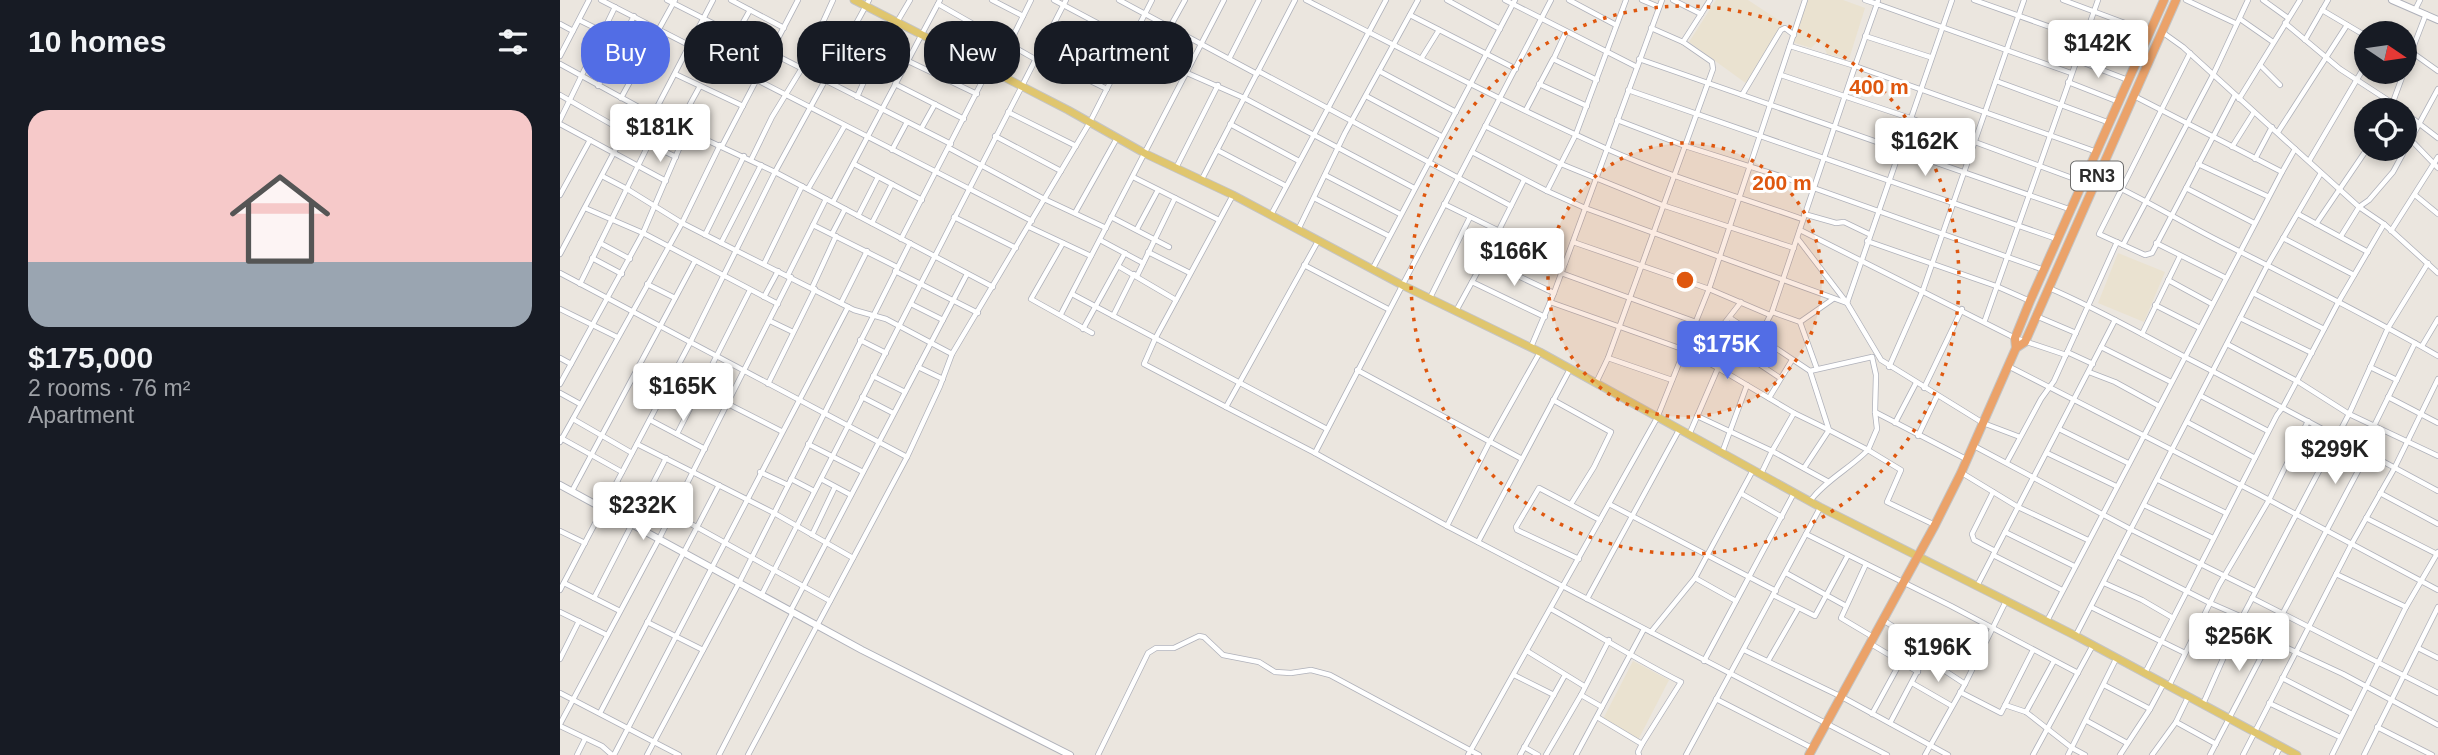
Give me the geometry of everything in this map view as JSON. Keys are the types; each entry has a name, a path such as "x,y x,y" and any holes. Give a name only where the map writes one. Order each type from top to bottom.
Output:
{"highway":[{"name":"RN3","path":"2025,342 2175,0"},
{"name":"RN3","path":"1811,752 1961,473 2016,348 2015,338 2162,1"},
{"path":"2016,348 2025,342"}],"main road":[{"path":"854,0 867,3 896,21"},
{"path":"910,28 922,34"},
{"path":"1017,84 1146,154 1233,195 1402,285 1531,347 1820,507 2076,636 2297,755"}],"street":[{"path":"560,56 589,0"},
{"path":"601,0 644,21"},
{"path":"667,0 708,21"},
{"path":"704,19 713,0"},
{"path":"731,0 784,28 797,0"},
{"path":"823,21 833,0"},
{"path":"899,21 910,0"},
{"path":"992,0 1023,16"},
{"path":"1020,22 1031,0"},
{"path":"1054,0 1096,21"},
{"path":"1119,0 1158,21"},
{"path":"1141,21 1152,0"},
{"path":"1173,21 1185,0"},
{"path":"1193,60 1224,0"},
{"path":"1229,59 1259,0"},
{"path":"1201,181 1295,0"},
{"path":"1306,0 1606,149 1673,175 1803,217 1844,222 1869,234"},
{"path":"1298,230 1418,0"},
{"path":"1447,0 1500,29"},
{"path":"1505,0 1514,2 1542,20 1637,67"},
{"path":"1315,453 1551,0"},
{"path":"1569,0 1580,3 1616,25"},
{"path":"1547,191 1576,134 1626,0"},
{"path":"1642,0 1659,7"},
{"path":"1531,347 1562,273 1662,0"},
{"path":"1673,0 1701,14"},
{"path":"1683,42 1710,0"},
{"path":"1470,753 1657,418 1709,289 1805,0"},
{"path":"1865,0 1878,2 2071,74"},
{"path":"1847,303 1898,149 1952,0"},
{"path":"1973,0 2138,58"},
{"path":"1889,367 1923,290 2024,0"},
{"path":"2063,0 2150,32"},
{"path":"1985,320 2098,0"},
{"path":"2186,0 2237,21 2273,42"},
{"path":"2123,245 2213,75 2248,0"},
{"path":"2263,0 2305,40 2354,79"},
{"path":"2190,53 2099,234 2145,255 2152,253 2212,137 2300,0"},
{"path":"2305,40 2328,0"},
{"path":"2392,0 2438,20"},
{"path":"2415,10 2420,0"},
{"path":"1271,215 1384,1"},
{"path":"664,21 675,2"},
{"path":"910,57 939,2 970,21"},
{"path":"1373,268 1514,2"},
{"path":"1759,337 1771,314 1798,238 1822,158 1878,2"},
{"path":"857,21 867,3"},
{"path":"1055,21 1064,3"},
{"path":"608,21 615,7"},
{"path":"744,21 750,10"},
{"path":"2322,10 2354,29"},
{"path":"2417,35 2426,14"},
{"path":"1410,15 1516,69"},
{"path":"632,21 634,16"},
{"path":"560,24 573,31"},
{"path":"2278,132 2347,25"},
{"path":"1596,384 1608,358 1713,64 1702,53 1651,28"},
{"path":"1742,96 1781,30 1785,28 1794,35"},
{"path":"1421,59 1439,30"},
{"path":"1526,110 1566,32"},
{"path":"2162,32 2190,53 2321,173 2384,224 2438,273"},
{"path":"1866,36 1930,57"},
{"path":"1193,40 1511,206"},
{"path":"1790,46 1920,88 2097,152"},
{"path":"2417,56 2438,71"},
{"path":"653,115 684,57"},
{"path":"1554,58 1597,80"},
{"path":"1639,59 2070,210"},
{"path":"2077,60 2129,80"},
{"path":"762,594 1034,61"},
{"path":"910,62 977,94"},
{"path":"560,64 581,76"},
{"path":"2260,65 2280,85"},
{"path":"1379,71 1456,112"},
{"path":"675,74 743,106"},
{"path":"1193,75 1244,98 1414,188"},
{"path":"1782,75 1910,118 2083,182"},
{"path":"751,160 797,76"},
{"path":"581,81 560,122 666,181"},
{"path":"1996,81 2110,123"},
{"path":"2068,82 2119,102"},
{"path":"595,84 653,115 744,156 993,287"},
{"path":"621,98 629,84"},
{"path":"622,472 561,440 682,223 755,84"},
{"path":"763,84 968,189 1091,256"},
{"path":"560,590 650,420 775,172 823,84"},
{"path":"831,84 921,129 1044,199 1106,228"},
{"path":"857,97 863,84"},
{"path":"833,202 895,84"},
{"path":"900,84 964,119"},
{"path":"901,239 984,84"},
{"path":"1096,84 1107,89"},
{"path":"748,755 907,457 952,354 1090,122 1110,84"},
{"path":"1061,314 1181,84"},
{"path":"1539,84 1587,106"},
{"path":"2309,161 2354,84"},
{"path":"2361,84 2385,98"},
{"path":"1176,168 1217,85"},
{"path":"678,126 700,86"},
{"path":"2417,129 2438,89"},
{"path":"1628,90 2058,240"},
{"path":"560,95 625,132"},
{"path":"1366,96 1441,136"},
{"path":"2133,96 2281,172"},
{"path":"921,129 935,104"},
{"path":"560,254 638,107"},
{"path":"1008,111 1076,146"},
{"path":"2232,147 2254,112"},
{"path":"580,284 661,118"},
{"path":"1617,120 2045,270"},
{"path":"892,150 907,122"},
{"path":"2417,122 2438,138"},
{"path":"1230,124 1299,161"},
{"path":"808,189 844,127"},
{"path":"1485,127 1561,164 1662,205 1794,248"},
{"path":"2255,159 2272,127"},
{"path":"560,384 643,233 687,130"},
{"path":"995,136 1061,171"},
{"path":"1074,213 1118,137"},
{"path":"560,195 590,140"},
{"path":"649,144 676,157"},
{"path":"2417,146 2436,166"},
{"path":"2046,622 2267,196 2295,149"},
{"path":"1217,150 1286,186"},
{"path":"1472,152 1585,208 1847,303"},
{"path":"705,235 744,156"},
{"path":"2391,231 2436,166 2438,157"},
{"path":"2316,224 2358,161"},
{"path":"2341,236 2360,207 2393,172 2399,161"},
{"path":"854,164 922,200"},
{"path":"2198,164 2267,196"},
{"path":"721,243 761,165"},
{"path":"2076,636 2267,266 2321,173"},
{"path":"1325,174 1401,214"},
{"path":"602,176 705,235 848,307 900,326 952,354"},
{"path":"858,216 878,177"},
{"path":"1133,177 1219,220"},
{"path":"2096,178 2121,188 2339,301 2438,356"},
{"path":"1455,312 1485,260 1524,180"},
{"path":"872,223 892,184"},
{"path":"764,264 802,186"},
{"path":"2186,188 2253,223"},
{"path":"1137,229 1158,190"},
{"path":"2415,194 2438,214"},
{"path":"1233,195 1144,360 1146,366 1887,755"},
{"path":"1113,316 1149,252 1175,198"},
{"path":"1314,198 1389,236"},
{"path":"826,199 778,304 694,472 560,725 613,755 848,307"},
{"path":"1444,204 1565,263"},
{"path":"585,208 643,233 778,304"},
{"path":"768,384 813,289 845,209"},
{"path":"2298,214 2368,252"},
{"path":"954,217 1016,248"},
{"path":"1430,299 1470,217"},
{"path":"1111,218 1169,247"},
{"path":"2145,673 2268,431 2384,224"},
{"path":"813,225 867,251 920,284 978,313"},
{"path":"1800,230 1985,320 2015,338 2093,364"},
{"path":"1798,238 1847,303 1874,356 1876,375 1877,429 1868,450 1855,464 1827,482 1810,501"},
{"path":"2283,238 2354,275"},
{"path":"1100,240 1143,263"},
{"path":"1226,407 1318,241"},
{"path":"1867,241 2031,301"},
{"path":"1573,242 1800,322"},
{"path":"2007,462 2066,354 2117,242"},
{"path":"600,243 630,259"},
{"path":"647,755 740,581 910,243"},
{"path":"1063,243 1031,299 1092,333"},
{"path":"2156,243 2226,278"},
{"path":"841,303 867,251"},
{"path":"1149,252 1190,273"},
{"path":"1083,329 1125,253"},
{"path":"2142,334 2180,256"},
{"path":"592,258 622,274"},
{"path":"1485,260 1554,293"},
{"path":"572,491 695,261"},
{"path":"2203,704 2238,625 2349,414 2388,328 2428,263"},
{"path":"1304,265 1388,309"},
{"path":"1118,266 1176,300"},
{"path":"764,297 778,271"},
{"path":"560,273 907,457"},
{"path":"1562,273 1696,322 1780,378"},
{"path":"719,755 803,586 967,274"},
{"path":"2168,280 2212,304"},
{"path":"1472,282 1545,317"},
{"path":"647,284 675,298"},
{"path":"2049,288 2283,407 2438,491"},
{"path":"677,434 750,290"},
{"path":"2253,293 2324,329"},
{"path":"1072,294 1327,429"},
{"path":"1800,322 1833,298"},
{"path":"1550,302 1685,350 1794,413 1868,450 1901,470 1887,502 1935,524"},
{"path":"1716,334 1741,302"},
{"path":"911,304 943,320"},
{"path":"2155,305 2200,328"},
{"path":"560,309 617,337"},
{"path":"1924,388 1962,309"},
{"path":"2036,316 2076,332"},
{"path":"1730,318 1810,371 1829,430"},
{"path":"2240,318 2312,353"},
{"path":"2421,346 2438,319"},
{"path":"1977,586 2115,320"},
{"path":"769,321 793,332"},
{"path":"1800,322 1817,369"},
{"path":"860,341 886,353"},
{"path":"2374,426 2415,343"},
{"path":"2227,344 2349,414 2438,456"},
{"path":"2101,347 2171,382"},
{"path":"1447,526 1490,441 1540,352"},
{"path":"1810,371 1874,356 1983,423 2020,437"},
{"path":"560,358 570,364"},
{"path":"1608,358 1672,380"},
{"path":"1769,398 1792,360"},
{"path":"2008,366 2241,485 2438,590"},
{"path":"918,367 943,379"},
{"path":"2370,367 2397,380"},
{"path":"1689,436 1718,368"},
{"path":"1478,542 1570,369"},
{"path":"1357,370 1522,459"},
{"path":"2089,372 2115,382 2159,406"},
{"path":"873,376 905,392"},
{"path":"2243,755 2351,545 2394,469 2420,414 2436,389 2438,379"},
{"path":"1895,423 1916,383"},
{"path":"1722,454 1746,385"},
{"path":"560,393 580,404"},
{"path":"1918,436 1937,396"},
{"path":"2201,396 2268,431"},
{"path":"862,397 894,414"},
{"path":"2388,397 2438,423"},
{"path":"1553,400 1611,432 1571,505"},
{"path":"728,404 781,431"},
{"path":"1875,412 1967,459"},
{"path":"1651,632 1695,578 1742,494 1794,413"},
{"path":"1698,416 1772,451 1827,482"},
{"path":"572,419 632,453"},
{"path":"650,420 705,449"},
{"path":"2120,755 2185,653 2210,603 2269,500 2308,421"},
{"path":"2187,422 2255,458"},
{"path":"2059,429 2128,463"},
{"path":"1587,599 1679,430"},
{"path":"1804,468 1829,430"},
{"path":"637,444 774,513 853,558"},
{"path":"808,444 863,472"},
{"path":"1973,445 2255,592"},
{"path":"2047,453 2116,486"},
{"path":"2283,613 2367,454"},
{"path":"594,598 666,458"},
{"path":"760,472 788,485"},
{"path":"1961,473 2018,507 2088,540"},
{"path":"791,479 814,491"},
{"path":"820,479 850,495"},
{"path":"2157,480 2226,513"},
{"path":"617,483 830,601"},
{"path":"560,485 660,537 862,650 1070,755"},
{"path":"600,713 719,485"},
{"path":"812,535 835,487"},
{"path":"1579,559 1516,528 1537,489 1600,520"},
{"path":"1704,661 1794,492"},
{"path":"1993,492 1972,534 1974,540 2062,590"},
{"path":"2380,493 2438,524"},
{"path":"1742,494 1782,517"},
{"path":"1609,504 1749,577 1798,609 1815,616 1848,555"},
{"path":"2144,505 2213,538"},
{"path":"1686,755 1820,507"},
{"path":"2332,755 2406,607 2437,553 2366,518"},
{"path":"560,531 585,543"},
{"path":"2005,532 2074,566"},
{"path":"1806,534 2078,673"},
{"path":"2117,556 2242,617"},
{"path":"1866,564 1841,618 1918,672"},
{"path":"1786,573 1846,606"},
{"path":"2336,574 2406,607"},
{"path":"1695,578 1736,601"},
{"path":"564,583 620,611"},
{"path":"2104,583 2173,618"},
{"path":"2252,598 2438,693"},
{"path":"1925,755 1965,684 2006,601"},
{"path":"2091,607 2185,653"},
{"path":"2367,754 2377,727 2438,607"},
{"path":"1551,609 1609,640 1630,656 1681,682 1642,744 1639,755"},
{"path":"1769,661 1798,609"},
{"path":"560,612 607,635"},
{"path":"1883,620 1917,642 1937,665 1965,684"},
{"path":"560,659 579,621"},
{"path":"647,622 703,650"},
{"path":"2430,623 2438,627"},
{"path":"2238,625 2366,686 2438,725"},
{"path":"1576,755 1644,629"},
{"path":"1098,755 1148,653 1156,648 1174,648 1199,636 1204,637 1223,655 1259,662 1275,672 1311,670 1330,675 1470,753 1479,755"},
{"path":"1546,755 1609,640"},
{"path":"2210,755 2270,640"},
{"path":"2033,755 2093,645"},
{"path":"2418,648 2438,658"},
{"path":"1744,650 1842,697 1948,755"},
{"path":"1960,692 1999,713 2003,711 2033,650"},
{"path":"1527,651 1584,686"},
{"path":"1890,723 1927,653"},
{"path":"2068,755 2116,659"},
{"path":"1872,714 1901,661"},
{"path":"2026,712 2054,661"},
{"path":"1514,675 1554,695"},
{"path":"1520,755 1565,675"},
{"path":"2282,678 2352,714"},
{"path":"1912,683 1952,706"},
{"path":"2104,684 2150,709"},
{"path":"560,693 679,755"},
{"path":"1581,695 1602,706"},
{"path":"2152,755 2176,722 2188,696"},
{"path":"1716,699 1811,752"},
{"path":"2269,703 2340,737"},
{"path":"2006,705 2026,712 2085,755"},
{"path":"1597,717 1642,744"},
{"path":"2087,721 2127,743"},
{"path":"2176,722 2216,744"},
{"path":"2377,727 2432,755"},
{"path":"577,755 585,739"},
{"path":"2276,755 2281,746"},
{"path":"1524,747 1538,755"}],"shaded area":[{"path":"1716,0 1748,0 1783,23 1747,84 1689,42"},
{"path":"1806,0 1843,0 1865,8 1849,59 1827,54 1822,43 1817,42 1811,48 1792,42"},
{"path":"2118,253 2165,272 2144,322 2098,303"},
{"path":"1633,661 1669,680 1637,742 1601,723"}]}
